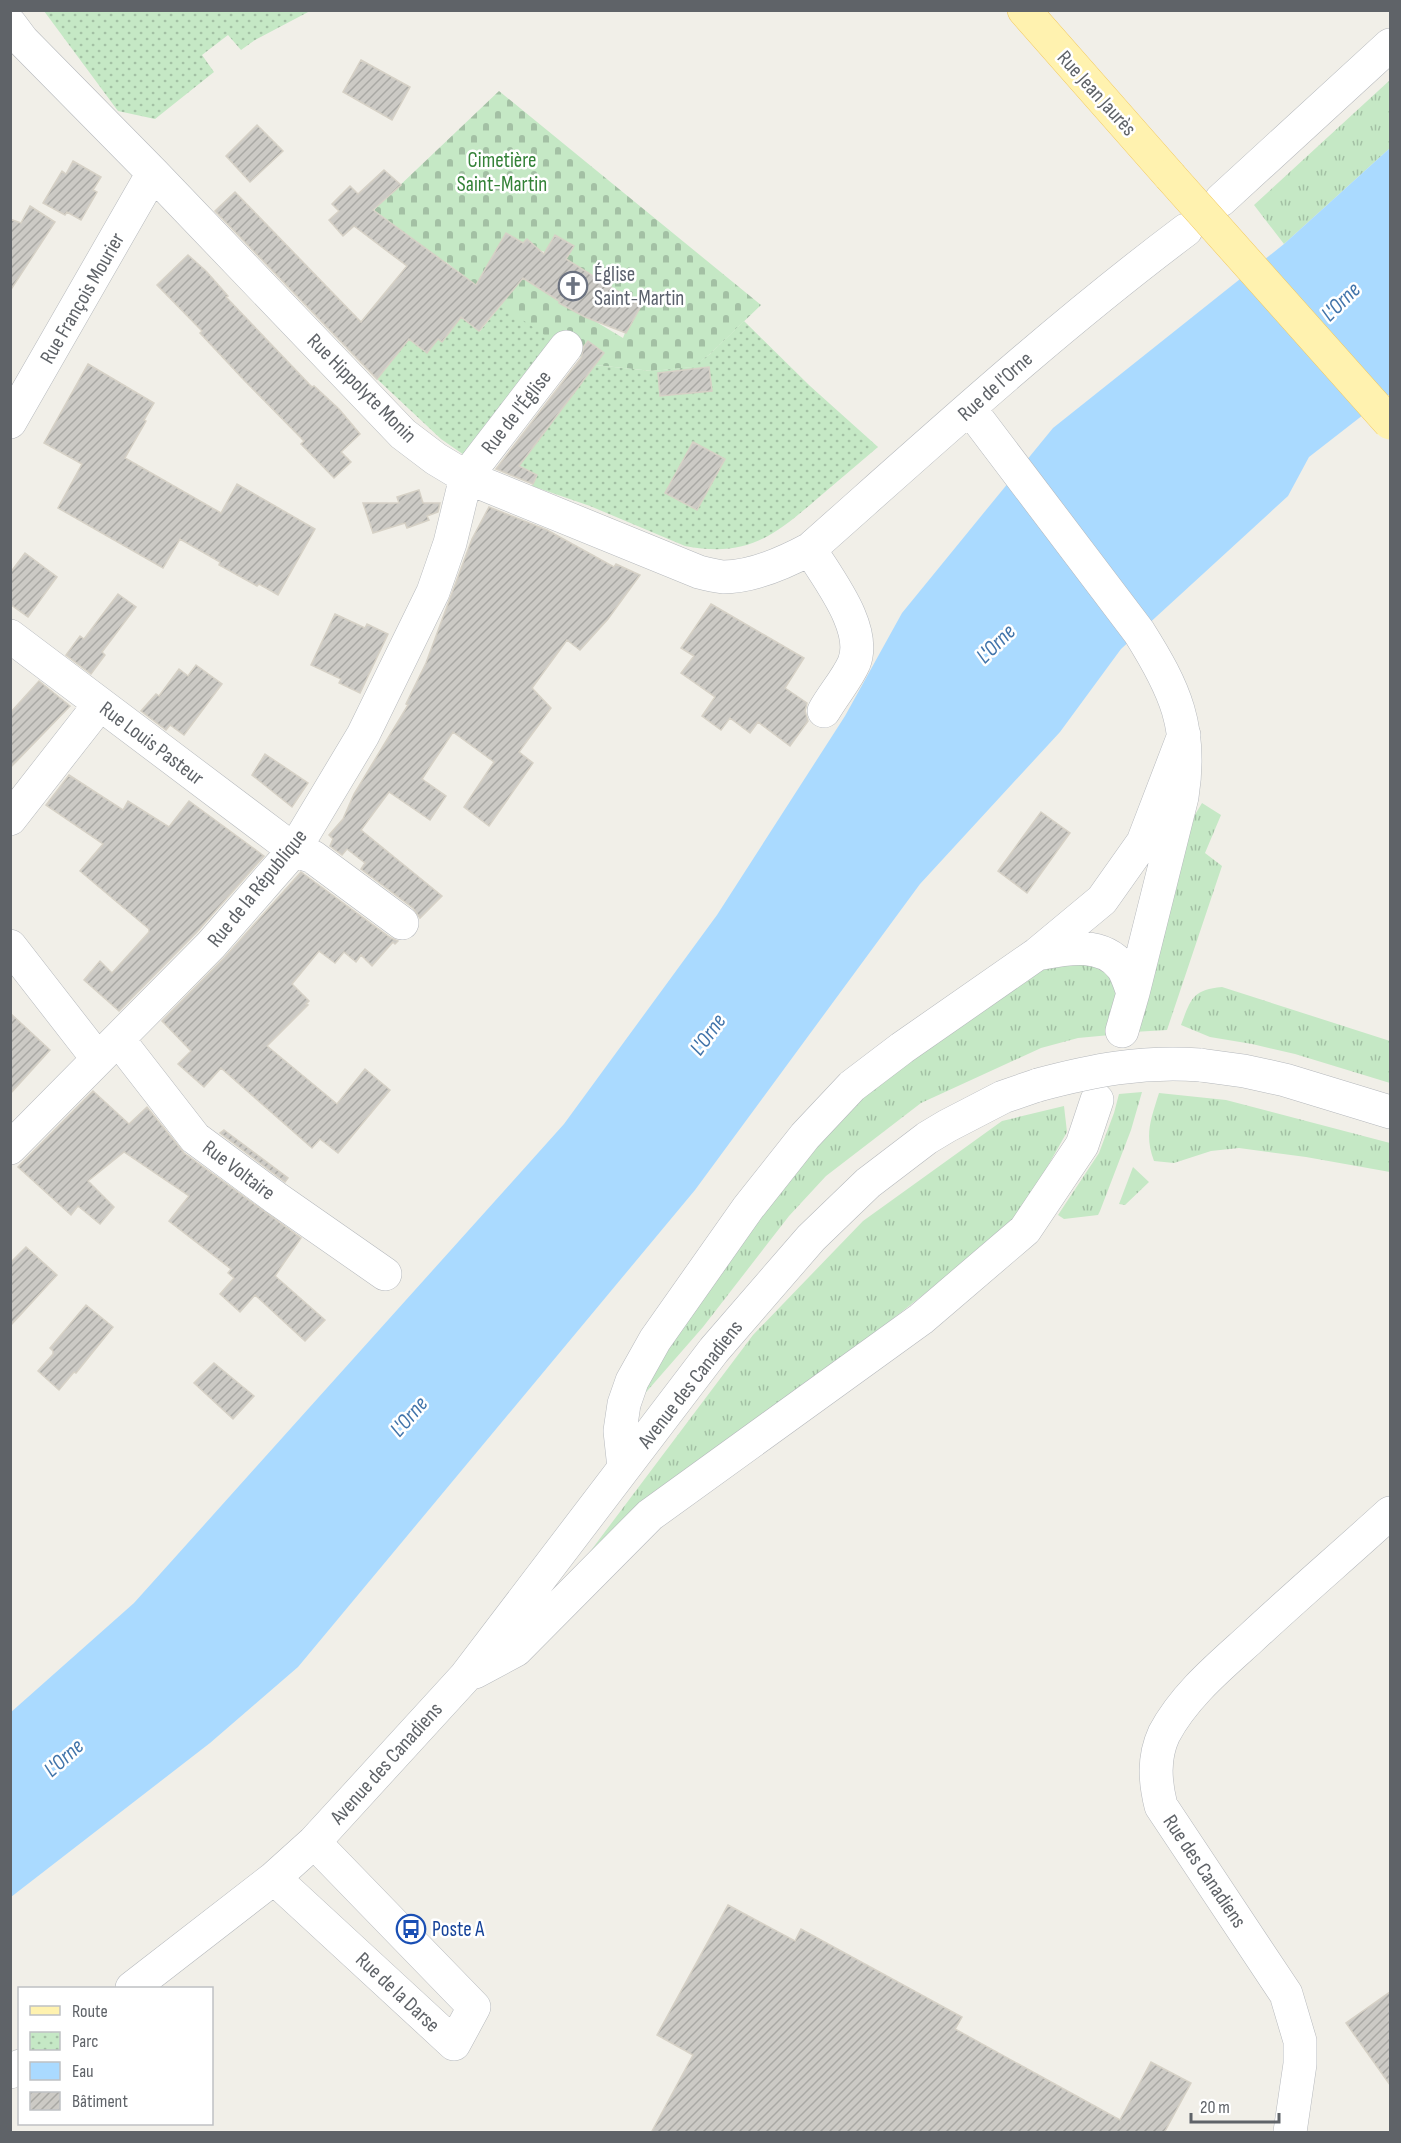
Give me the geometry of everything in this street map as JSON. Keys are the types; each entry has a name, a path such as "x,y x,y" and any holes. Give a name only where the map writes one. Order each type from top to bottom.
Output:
{"main road":[{"name":"Rue Jean Jaurès","path":"1024,10 1390,423"}],"street":[{"name":"Rue Hippolyte Monin","path":"10,24 22,40 404,434 436,459 466,477 699,572 723,577 743,574 783,564 810,549"},
{"path":"1221,200 1390,45"},
{"name":"Rue François Mourier","path":"10,422 153,173"},
{"name":"Rue de l'Orne","path":"810,549 1114,284 1186,230"},
{"name":"Rue de l'Église","path":"466,477 566,346"},
{"path":"969,409 1138,632 1158,663 1174,695 1181,716 1186,771 1182,797 1122,1030"},
{"name":"Rue de la République","path":"10,1148 211,945 294,850 363,735 433,592 450,543 466,477"},
{"path":"810,549 853,621 857,642 854,662 824,711"},
{"name":"Rue Louis Pasteur","path":"10,636 294,850 313,857 402,923"},
{"path":"10,819 100,704"},
{"path":"624,1468 620,1431 624,1404 632,1381 655,1340 748,1208 798,1145 852,1086 1036,954 1102,900 1143,842 1184,735"},
{"name":"Rue Voltaire","path":"10,946 195,1138 385,1274"},
{"path":"1036,954 1076,947 1104,954 1122,967 1133,993"},
{"name":"Avenue des Canadiens","path":"135,1987 274,1878 314,1842 465,1677 714,1350 811,1238 896,1159 946,1126 1003,1097 1038,1085 1094,1071 1149,1065 1200,1065 1244,1071 1285,1080 1390,1112"},
{"path":"465,1677 516,1650 650,1515 921,1319 1025,1230 1082,1145 1097,1100"},
{"name":"Rue des Canadiens","path":"1290,2133 1300,2064 1300,2041 1290,2002 1161,1806 1155,1782 1157,1757 1163,1736 1175,1716 1203,1682 1390,1513"},
{"name":"Rue de la Darse","path":"274,1878 454,2044 474,2007 314,1842"}],"green space":[{"path":"44,11 310,11 255,40 241,50 228,35 202,55 214,72 155,119 118,111"},
{"path":"1390,80 1390,148 1284,244 1254,205"},
{"name":"Cimetière Saint-Martin","path":"499,91 761,305 710,354 693,367 652,371 595,365 596,363 555,343 517,318 446,262 374,210","holes":["506,233 545,252 555,235 574,246 563,264 598,281 599,279 601,283 618,293 620,291 621,294 642,305 624,332 623,338 583,314 578,314 579,312 559,303 561,299 512,272 510,266 493,256"]},
{"path":"501,305 553,341 467,457 441,439 377,379 412,336 422,350 428,351 436,337 442,342 461,317 480,331"},
{"path":"744,321 810,386 878,447 787,523 758,541 743,546 707,549 685,546 590,506 532,486 537,475 519,466 595,365 652,371 692,367 710,354"},
{"path":"1202,803 1221,815 1205,853 1222,866 1167,1030 1133,1032 1187,828"},
{"path":"1078,958 1113,973 1119,991 1110,1035 1078,1038 1041,1048 921,1103 826,1176 789,1216 703,1327 641,1398 647,1376 779,1185 857,1098 1036,970"},
{"path":"1222,987 1390,1041 1390,1083 1295,1054 1210,1037 1181,1025 1190,1002 1198,993"},
{"path":"1142,1092 1131,1130 1098,1215 1064,1219 1058,1215 1099,1153 1119,1094"},
{"path":"1159,1093 1226,1100 1390,1143 1390,1172 1239,1148 1211,1151 1174,1163 1154,1161 1149,1135"},
{"path":"1064,1106 1067,1132 1041,1178 1010,1224 580,1565 753,1335 863,1221 1002,1121"},
{"path":"1133,1167 1149,1182 1125,1205 1119,1204"}],"water":[{"name":"L'Orne","path":"1390,148 1390,394 1309,457 1288,496 1121,649 1060,732 920,884 695,1190 298,1667 210,1743 11,1897 10,1713 134,1603 564,1124 717,915 845,716 902,613 1053,428 1284,244"}],"building":[{"path":"361,60 410,87 392,120 343,92"},
{"path":"257,125 283,151 250,182 226,156"},
{"path":"73,161 101,177 93,190 97,192 81,220 67,212 65,215 43,203 62,171 66,174"},
{"path":"384,170 401,185 373,210 476,285 506,233 523,243 527,239 544,254 555,235 574,246 566,259 641,306 626,333 585,317 559,303 523,278 479,331 461,317 442,342 438,339 427,353 409,339 377,379 215,211 235,192 361,322 407,266 354,226 343,236 329,220 339,211 332,204 350,186 358,194"},
{"path":"30,206 55,222 10,291 10,219 21,223"},
{"path":"188,255 206,271 228,296 226,297 312,387 314,386 339,409 360,434 341,452 351,462 334,478 301,444 304,441 243,379 200,333 202,331 157,285"},
{"path":"588,341 604,353 519,466 537,475 533,484 496,469 581,358"},
{"path":"88,364 154,403 125,458 221,513 237,484 315,529 278,595 219,565 220,562 180,539 163,568 58,508 82,464 44,443"},
{"path":"709,367 712,391 660,396 658,373"},
{"path":"693,442 725,459 697,510 665,493"},
{"path":"419,490 423,503 440,503 438,512 427,516 429,520 407,528 405,523 373,533 363,503 399,503 397,497"},
{"path":"489,507 547,530 614,567 616,564 640,575 608,619 580,650 567,640 532,688 551,708 519,752 533,763 489,826 464,807 494,762 453,732 422,779 446,796 430,820 389,792 361,830 442,896 420,918 413,908 361,869 365,863 347,849 342,855 330,846 333,839 329,835 343,819 354,794 408,705 406,704 426,663 472,539"},
{"path":"25,553 57,577 28,617 10,604 10,573"},
{"path":"118,594 136,607 102,652 105,655 91,674 66,655 80,636 84,639"},
{"path":"711,604 804,658 785,688 807,703 805,711 808,721 790,746 758,722 750,733 730,718 721,730 702,716 715,697 681,673 694,656 681,648"},
{"path":"335,614 365,628 367,624 388,634 360,693 339,683 341,679 311,665"},
{"path":"196,665 222,684 184,735 170,725 166,730 141,711 156,694 159,696 179,669 188,676"},
{"path":"39,681 70,706 10,768 10,713"},
{"path":"265,754 308,783 292,807 252,775"},
{"path":"69,775 123,810 128,801 169,827 189,801 264,856 197,932 119,1011 84,980 100,961 112,973 149,932 149,929 80,871 103,844 46,805"},
{"path":"1041,812 1070,833 1027,893 998,871"},
{"path":"301,872 398,941 395,944 393,942 372,966 361,955 356,962 344,952 335,963 319,951 292,984 309,1001 306,1004 308,1005 267,1046 337,1104 365,1069 390,1090 338,1153 320,1139 312,1148 221,1068 204,1087 178,1064 191,1051 162,1021 225,957"},
{"path":"10,1013 50,1050 10,1094"},
{"path":"93,1091 129,1124 147,1107 184,1153 301,1238 275,1276 325,1320 305,1341 255,1295 240,1312 220,1294 234,1278 228,1273 231,1269 169,1221 189,1196 124,1152 88,1181 114,1207 100,1224 78,1206 71,1215 18,1167"},
{"path":"224,1130 288,1178 285,1182 220,1133"},
{"path":"26,1247 57,1275 10,1326 10,1263"},
{"path":"86,1305 113,1327 76,1373 74,1372 59,1390 38,1371 53,1354 50,1348"},
{"path":"214,1363 254,1396 233,1419 194,1383"},
{"path":"728,1905 795,1941 801,1929 962,2017 955,2029 1120,2120 1151,2062 1191,2083 1164,2133 651,2133 693,2055 657,2035"},
{"path":"1390,1992 1390,2085 1346,2023"}],"place":[{"name":"Église Saint-Martin","path":"573,286"},
{"name":"Poste A","path":"411,1929"}]}
